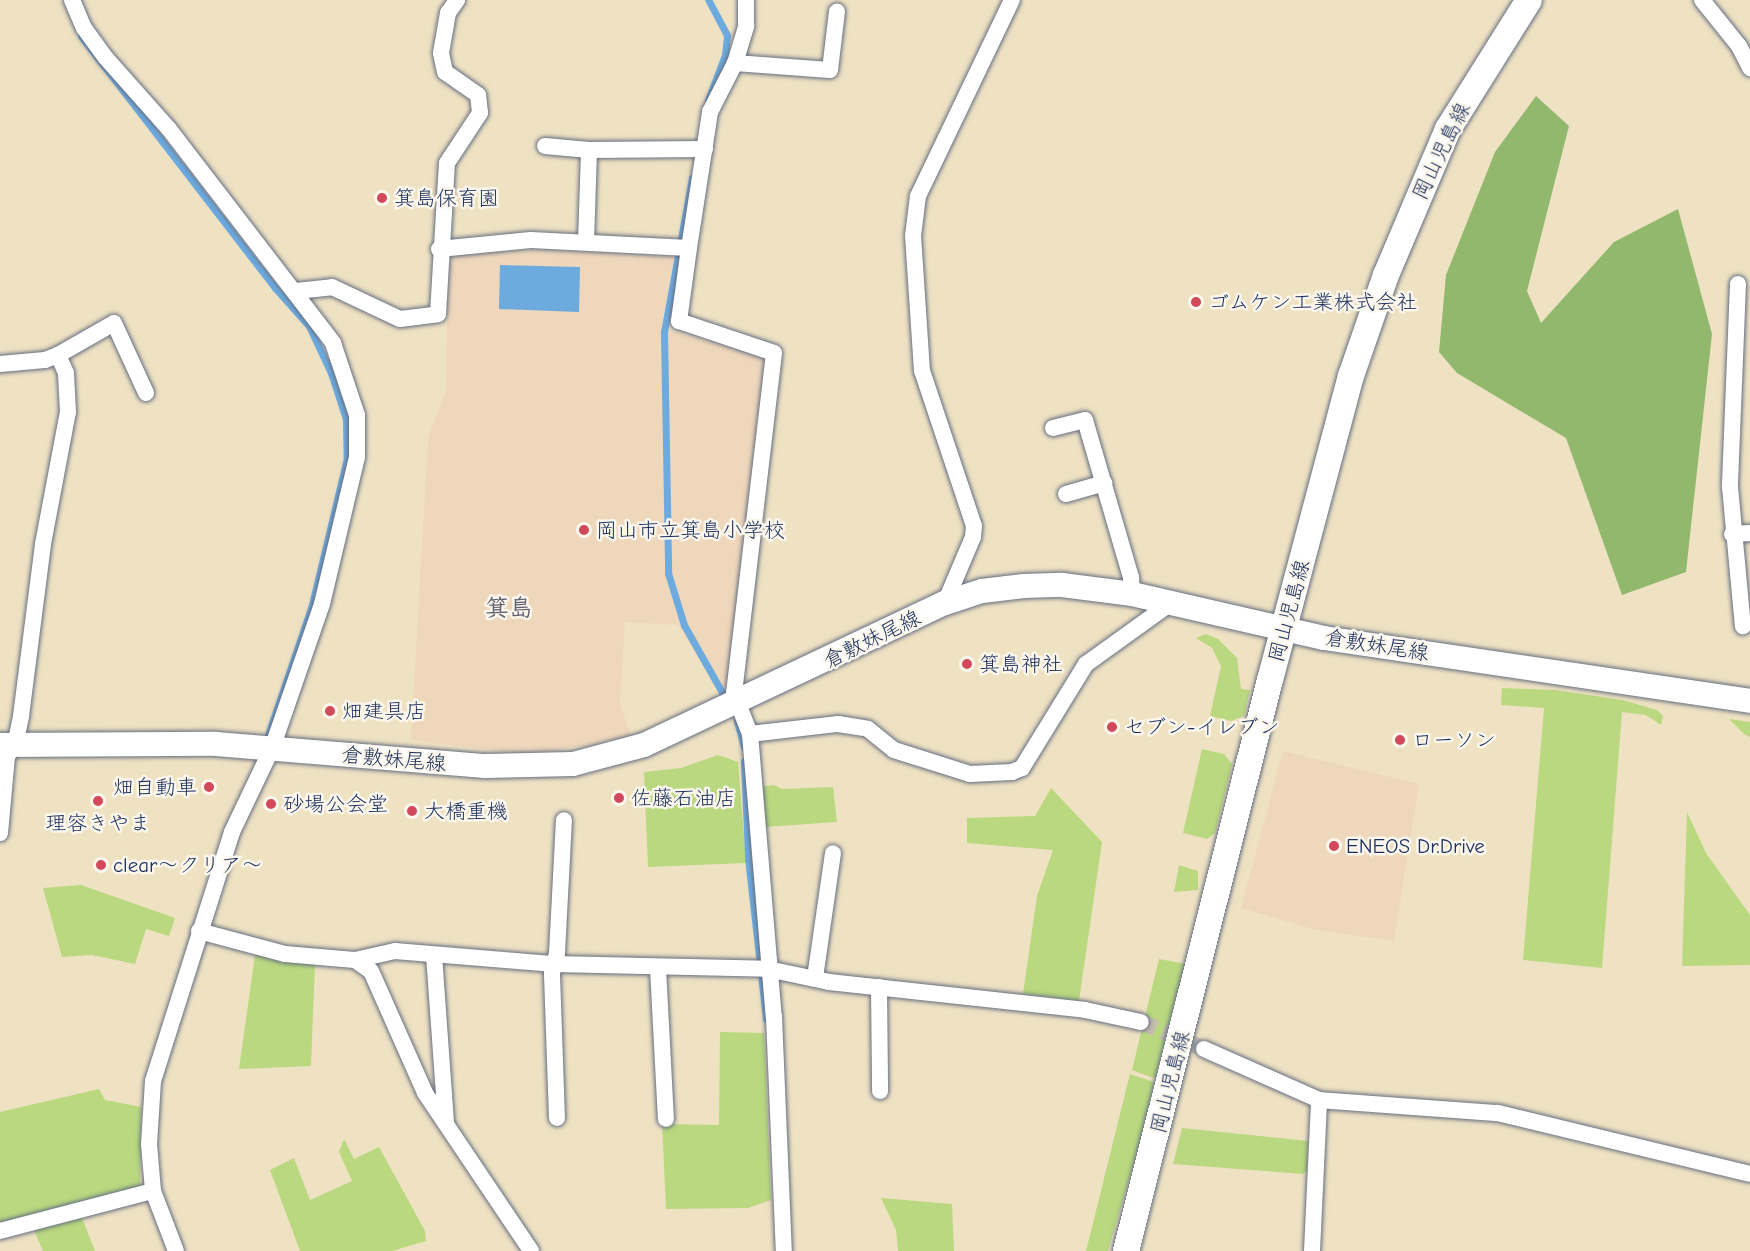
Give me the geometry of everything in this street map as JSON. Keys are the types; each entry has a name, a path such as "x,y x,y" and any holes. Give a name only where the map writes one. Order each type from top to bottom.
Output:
{"main road":[{"name":"岡山児島線","path":"1126,1251 1284,629 1351,376 1390,265 1448,129 1529,0"},
{"name":"倉敷妹尾線","path":"7,745 216,744 485,766 573,764 644,745 738,704 945,603 982,591 1024,586 1062,585 1132,594 1284,629 1750,701"}],"street":[{"path":"72,0 84,28 105,57 169,129 296,291 333,343 357,414 357,457 322,604 272,748 232,832 153,1081 149,1144 153,1191 176,1251"},
{"path":"296,291 332,287 400,319 438,314 439,249 447,163 480,113 478,95 445,72 441,53 448,13 457,0"},
{"path":"746,0 746,26 735,63 710,112 699,149 681,247 679,321 774,353 734,693 750,734 762,969 774,1017 784,1251"},
{"path":"945,603 973,537 974,526 922,371 913,236 918,196 1012,0"},
{"path":"1702,0 1740,45 1750,66"},
{"path":"735,63 830,70 837,11"},
{"path":"545,146 589,150 699,149"},
{"path":"585,242 589,150"},
{"path":"439,249 531,240 681,247"},
{"path":"1738,284 1730,487 1732,534 1743,626"},
{"path":"0,364 45,360 57,356 114,323 146,393"},
{"path":"0,833 8,756 7,745 68,412 66,374 57,356"},
{"path":"1053,428 1085,420 1131,577 1132,594"},
{"path":"1066,494 1104,483"},
{"path":"1732,534 1750,533"},
{"path":"750,734 838,724 868,729 894,750 970,774 1012,772 1022,768 1086,664 1107,646 1148,623 1171,603"},
{"path":"556,1118 554,964 564,820"},
{"path":"815,978 833,853"},
{"path":"199,931 285,954 355,960 395,951 554,964 762,969 879,987 1084,1010 1141,1022"},
{"path":"434,955 447,1124"},
{"path":"355,960 371,971 426,1093 531,1251"},
{"path":"658,968 666,1119"},
{"path":"879,987 880,1091"},
{"path":"1204,1049 1319,1100 1498,1113 1750,1174"},
{"path":"1312,1251 1319,1100"},
{"path":"0,1231 153,1191"}],"shaded area":[{"name":"岡山市立箕島小学校","path":"543,250 674,257 661,328 760,357 765,364 728,695 723,699 678,625 625,622 620,704 631,736 531,755 411,740 428,438 446,390 448,263 458,254"},
{"name":"ENEOS Dr.Drive","path":"1283,751 1419,784 1394,941 1316,930 1241,908"}],"green space":[{"path":"1536,96 1569,126 1527,291 1541,323 1614,242 1678,209 1712,334 1686,572 1622,595 1566,438 1457,373 1439,352 1446,275 1495,152"},
{"path":"1206,634 1218,639 1237,658 1241,689 1250,690 1244,716 1231,721 1210,716 1221,666 1212,648 1196,638"},
{"path":"1502,688 1555,690 1622,700 1657,710 1663,716 1661,725 1646,715 1622,712 1602,968 1523,960 1544,708 1501,705"},
{"path":"1729,719 1750,722 1750,737 1744,734"},
{"path":"1202,749 1224,754 1232,764 1215,833 1207,839 1183,833"},
{"path":"718,755 738,762 746,863 648,867 644,772 681,768"},
{"path":"774,785 782,789 833,787 837,822 764,827 760,787"},
{"path":"1051,788 1102,842 1079,1001 1023,994 1037,896 1053,850 967,843 967,818 1035,816"},
{"path":"1687,812 1706,853 1750,915 1750,965 1682,966"},
{"path":"1179,865 1198,871 1198,890 1174,892"},
{"path":"81,885 175,918 169,936 146,929 135,964 92,955 62,957 43,888"},
{"path":"255,955 315,963 311,1066 239,1069"},
{"path":"1159,959 1186,964 1159,1080 1132,1070"},
{"path":"720,1032 764,1033 771,1200 748,1208 666,1209 662,1124 719,1125"},
{"path":"1130,1074 1157,1083 1108,1251 1086,1251"},
{"path":"99,1089 105,1100 141,1107 140,1189 0,1225 0,1112"},
{"path":"1182,1128 1308,1141 1307,1171 1303,1174 1173,1164"},
{"path":"344,1139 354,1159 379,1147 425,1231 426,1241 392,1251 300,1251 270,1170 294,1158 310,1200 352,1181 339,1152"},
{"path":"881,1198 952,1204 954,1251 898,1251 896,1230"},
{"path":"82,1218 95,1251 43,1251 33,1228"}],"water":[{"path":"500,265 580,267 579,312 499,309"}],"waterway":[{"path":"708,0 727,35 725,55 708,100"},
{"path":"81,36 275,288 309,326 331,373 346,419 347,458 312,605 268,735"},
{"path":"692,178 664,332 668,573 684,625 723,694"},
{"path":"737,721 744,747"},
{"path":"744,761 748,858 766,1019"}],"tunnel":[{"path":"1141,1022 1204,1049"}],"place":[{"name":"箕島保育園","path":"382,198"},
{"name":"ゴムケン工業株式会社","path":"1196,302"},
{"name":"岡山市立箕島小学校","path":"584,530"},
{"name":"箕島神社","path":"967,664"},
{"name":"畑建具店","path":"330,711"},
{"name":"セブン-イレブン","path":"1112,727"},
{"name":"ローソン","path":"1400,740"},
{"name":"畑自動車","path":"209,787"},
{"name":"佐藤石油店","path":"619,798"},
{"name":"理容きやま","path":"98,801"},
{"name":"砂場公会堂","path":"271,804"},
{"name":"大橋重機","path":"412,811"},
{"name":"ENEOS Dr.Drive","path":"1334,846"},
{"name":"clear～クリア～","path":"101,865"}],"district":[{"name":"箕島","path":"509,609"}]}
